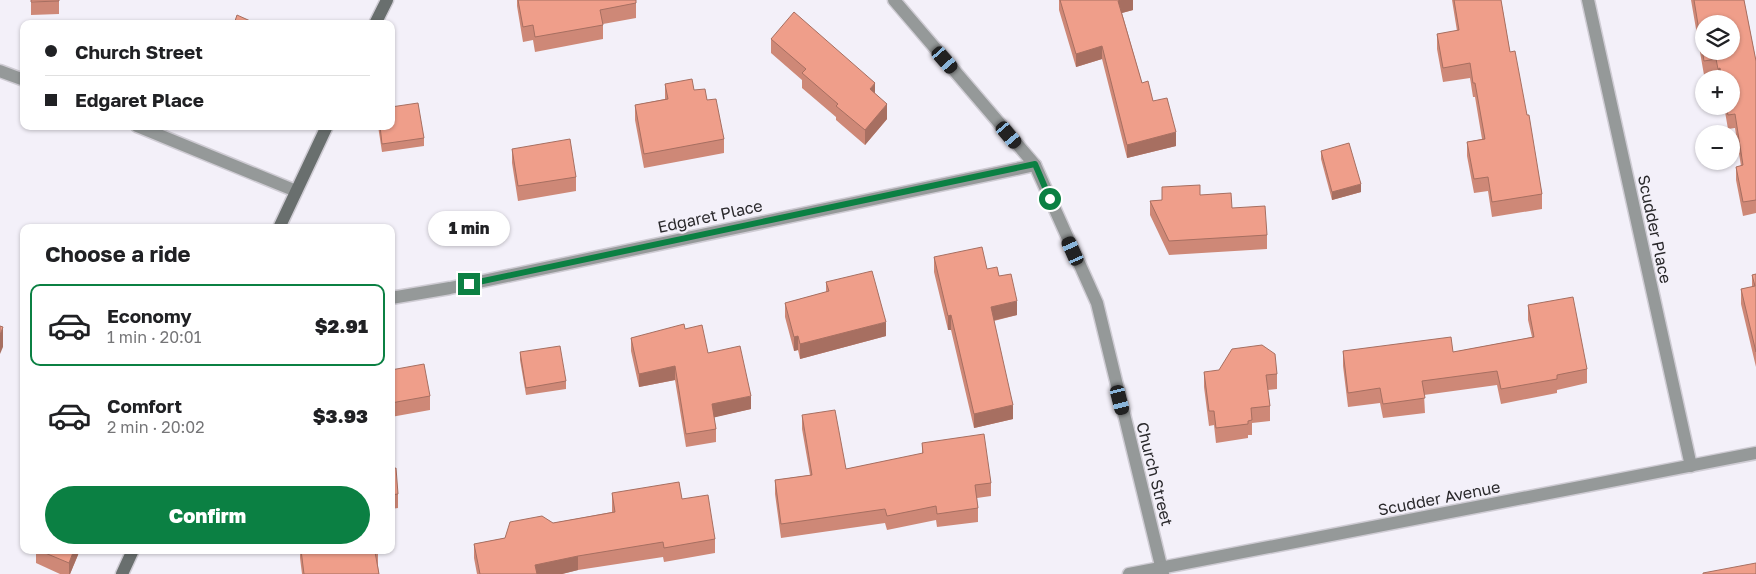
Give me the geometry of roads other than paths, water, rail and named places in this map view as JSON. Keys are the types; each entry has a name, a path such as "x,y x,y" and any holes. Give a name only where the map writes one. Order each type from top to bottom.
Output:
{"main road":[{"path":"377,20 387,0"},
{"path":"281,224 324,130"},
{"path":"122,574 131,554"}],"street":[{"name":"Church Street","path":"894,0 1035,164 1097,303 1162,571"},
{"name":"Scudder Place","path":"1588,0 1690,466"},
{"path":"0,71 20,78"},
{"path":"147,130 296,190"},
{"name":"Edgaret Place","path":"395,297 469,284 1035,164"},
{"name":"Scudder Avenue","path":"1129,574 1162,571 1756,453"}]}
